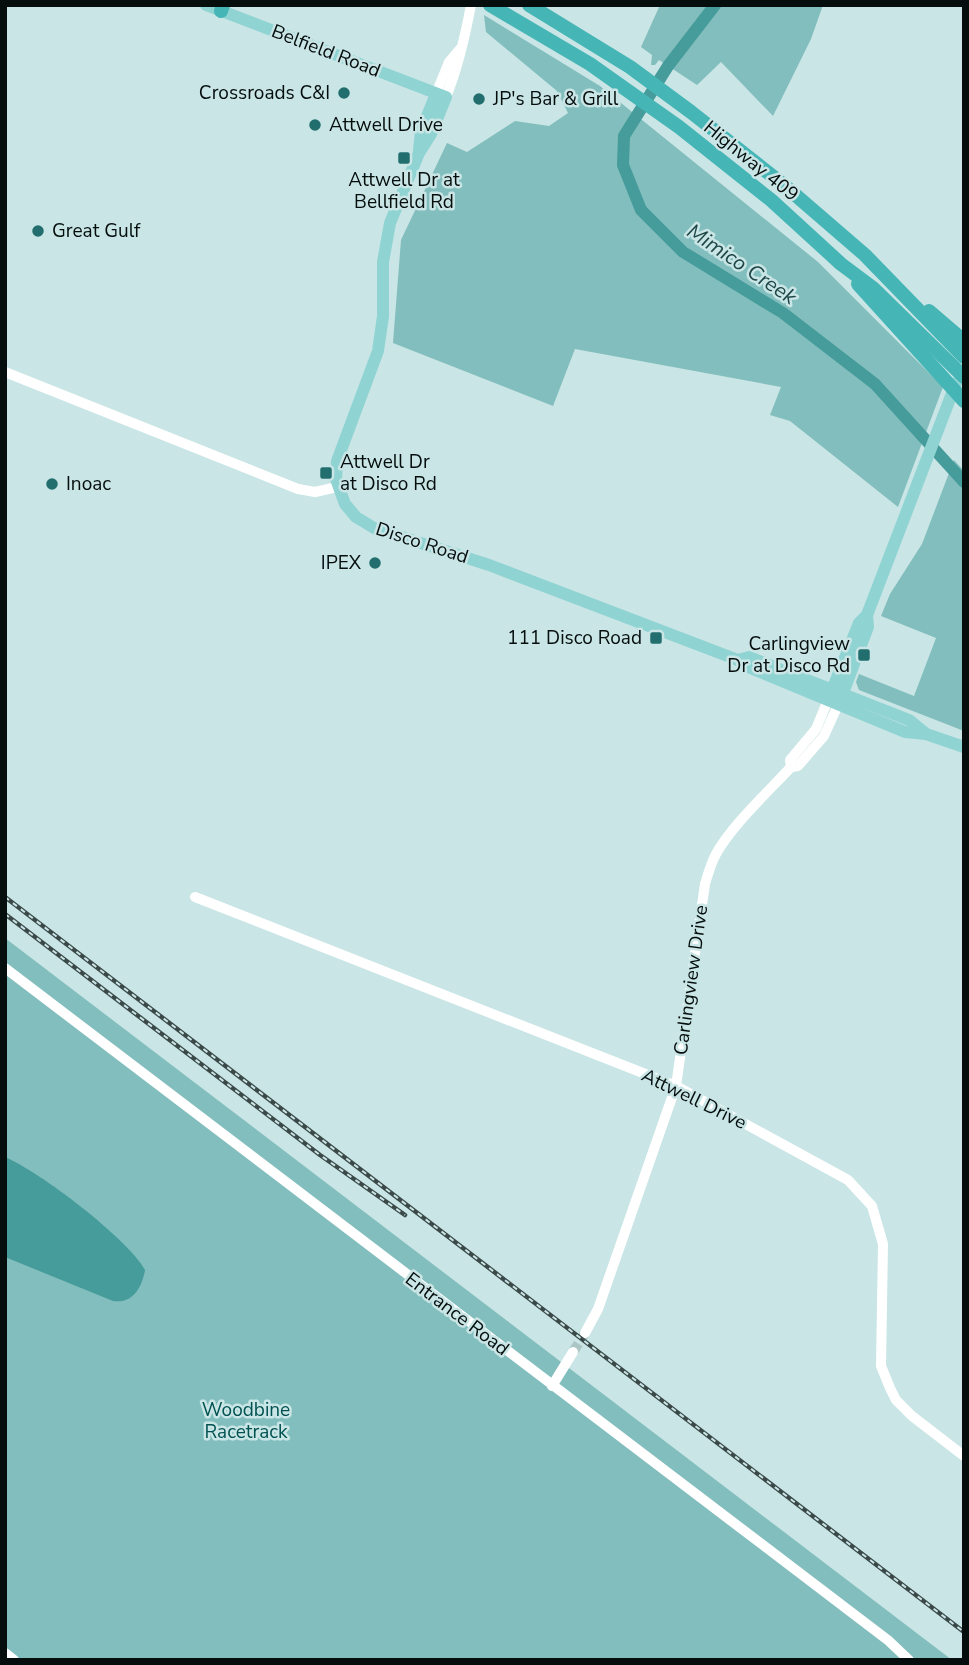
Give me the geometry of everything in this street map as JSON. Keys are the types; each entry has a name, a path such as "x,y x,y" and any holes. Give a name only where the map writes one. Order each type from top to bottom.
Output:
{"highway":[{"name":"Highway 409","path":"490,5 590,64 679,127 771,200 841,264 865,294 956,355"},
{"name":"Highway 409","path":"529,5 630,67 785,186 865,255 956,355"},
{"path":"956,355 964,377"},
{"path":"956,355 962,399"}],"main road":[{"name":"Belfield Road","path":"206,5 222,8 441,95"},
{"path":"337,487 337,461 380,344 383,262 390,223 419,153 421,131 441,95"},
{"name":"Carlingview Drive","path":"835,697 859,623 867,615 941,423 956,355"},
{"name":"Disco Road","path":"337,487 349,510 374,528 499,569 738,660 749,657 905,732 926,734 964,747"}],"street":[{"path":"441,95 449,62 460,49 471,5"},
{"path":"5,372 298,489 315,492 337,487"},
{"name":"Carlingview Drive","path":"584,1333 598,1309 676,1086 705,884 710,867 732,832 792,766 790,760 816,729 835,697"},
{"name":"Attwell Drive","path":"195,897 676,1086 848,1180 873,1206 883,1244 881,1366 896,1400 912,1416 964,1456"},
{"name":"Entrance Road","path":"5,968 889,1641 909,1660"},
{"path":"552,1386 573,1352"},
{"path":"5,1653 14,1660"}],"green space":[{"path":"660,5 823,5 811,39 773,116 721,62 697,85 659,60 655,65 651,65 652,55 641,47"},
{"path":"484,15 600,86 818,262 943,387 898,507 790,421 770,415 781,387 575,349 553,406 393,343 401,240 447,143 467,152 515,121 549,126 568,113 557,91 486,32"},
{"path":"954,460 964,471 964,731 859,690 856,682 859,674 914,696 936,638 881,616 890,594 922,544"},
{"name":"Woodbine Racetrack","path":"5,938 952,1660 5,1660"}],"shaded area":[{"path":"5,1157 39,1176 81,1207 135,1257 145,1270 139,1288 131,1297 113,1301 5,1257"}],"waterway":[{"name":"Mimico Creek","path":"715,5 668,66 624,136 623,165 641,210 683,252 783,313 875,384 964,482"}],"tunnel":[{"path":"573,1352 585,1333"}],"railway":[{"path":"5,897 964,1632"},
{"path":"5,914 320,1155 405,1215"}],"place":[{"name":"Crossroads C&I","path":"344,93"},
{"name":"JP's Bar & Grill","path":"479,99"},
{"name":"Attwell Drive","path":"315,125"},
{"name":"Attwell Dr at Bellfield Rd","path":"404,158"},
{"name":"Great Gulf","path":"38,231"},
{"name":"Attwell Dr at Disco Rd","path":"326,473"},
{"name":"Inoac","path":"52,484"},
{"name":"IPEX","path":"375,563"},
{"name":"111 Disco Road","path":"656,638"},
{"name":"Carlingview Dr at Disco Rd","path":"864,655"}]}
